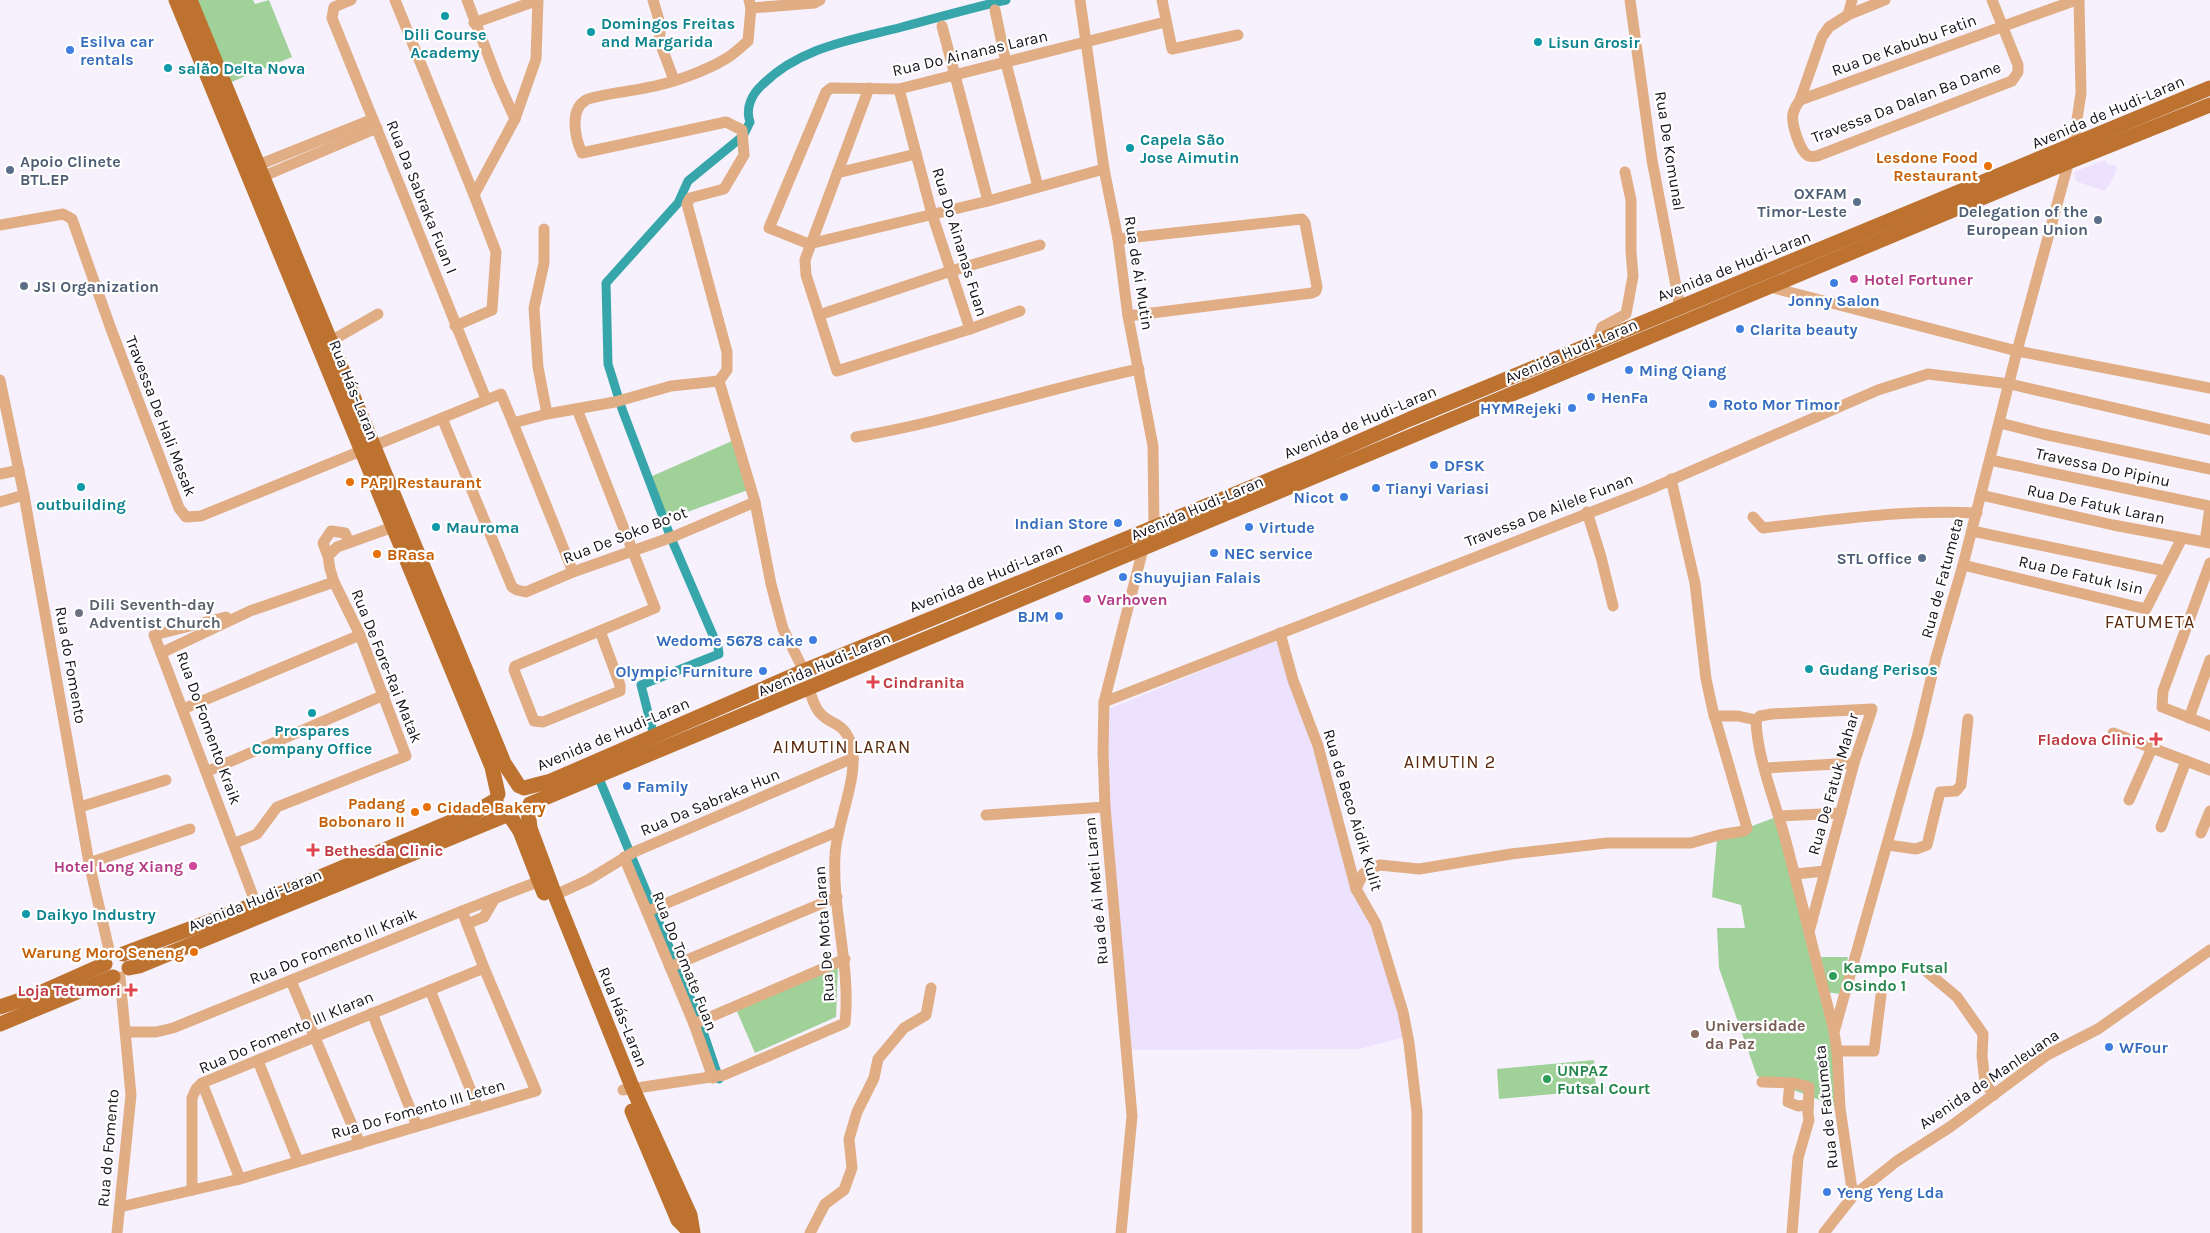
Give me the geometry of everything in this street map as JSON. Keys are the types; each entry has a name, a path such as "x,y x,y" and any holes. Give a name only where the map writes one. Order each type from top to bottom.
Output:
{"main road":[{"name":"Rua Hás-Laran","path":"176,0 331,341 367,448"},
{"name":"Rua Hás-Laran","path":"190,0 255,173 367,448 492,767 497,797"},
{"name":"Avenida de Hudi-Laran","path":"521,787 551,781 804,671 1300,467 1410,419 2210,88"},
{"name":"Avenida Hudi-Laran","path":"529,808 2068,162 2210,105"},
{"name":"Rua Hás-Laran","path":"400,532 504,763 521,787"},
{"path":"0,1007 37,1002 113,957 256,904 477,811 497,797 507,786 521,787 530,798 529,808 518,818 508,818 498,809 497,797"},
{"name":"Rua Hás-Laran","path":"529,808 530,828 544,880 554,894 678,1220 692,1233"},
{"name":"Rua Hás-Laran","path":"508,818 520,831 544,880 628,1089"},
{"name":"Avenida Hudi-Laran","path":"0,1024 37,1002 121,974 508,818"},
{"path":"113,957 129,960 121,974 107,972 113,957"}],"street":[{"name":"Rua Da Sabraka Fuan I","path":"351,0 334,7 332,18 486,399"},
{"path":"395,0 496,252 492,310 455,326"},
{"path":"467,0 474,23 515,119"},
{"path":"474,23 539,0 536,59 515,119 474,195"},
{"path":"653,0 661,28 659,40 674,80"},
{"path":"513,423 547,414 620,401 672,386 719,381 727,370 727,352 687,204 690,198 724,189 744,155 743,135 726,122 582,153 578,144 575,116 578,108 586,100 655,86 727,58 748,41 750,4 814,3 820,0"},
{"name":"Rua de Ai Mutin","path":"1080,0 1104,169 1118,239 1128,316 1153,446 1154,526 1144,550"},
{"path":"1162,0 1172,50 1238,35"},
{"name":"Rua De Komunal","path":"1630,0 1652,160 1680,307"},
{"path":"1848,15 1852,0"},
{"name":"Travessa Da Dalan Ba Dame","path":"1885,0 1848,15 1833,24 1822,36 1800,100 1792,116 1796,135 1805,153 1809,156 1817,156 2012,81 2018,72 2018,64 1992,0"},
{"name":"Rua De Kabubu Fatin","path":"1800,100 2077,0"},
{"name":"Rua de Fatumeta","path":"1853,1196 1840,1108 1834,1032 1918,734 1936,658 1964,565 2017,351 2073,146 2080,93 2077,0"},
{"path":"995,10 1006,63 1038,187"},
{"name":"Rua Do Ainanas Laran","path":"809,244 769,228 826,92 831,88 899,89 1165,22"},
{"path":"942,26 988,201"},
{"name":"Rua Do Ainanas Fuan","path":"869,88 809,244 805,260 806,275 838,371 970,329 932,214 899,89"},
{"path":"255,173 375,123"},
{"path":"837,173 916,154"},
{"path":"809,244 988,201 1104,169"},
{"path":"1597,342 1602,327 1621,317 1628,308 1633,276 1631,251 1632,225 1631,200 1625,172"},
{"name":"Travessa De Hali Mesak","path":"0,225 63,214 72,219 111,329 179,508 186,517 201,516 367,448"},
{"path":"1118,239 1302,219 1305,223 1317,287 1316,291 1312,293 1128,316"},
{"path":"544,230 544,263 534,308 538,368 547,414"},
{"path":"819,315 1040,245"},
{"path":"1770,287 2017,351 2210,388"},
{"path":"970,329 1020,311"},
{"path":"331,341 378,314"},
{"path":"856,437 924,424 1138,369"},
{"name":"Travessa De Ailele Funan","path":"1104,702 1587,512 1648,490 1878,390 1928,374 2010,384 2210,430"},
{"name":"Rua do Fomento","path":"0,380 24,495 89,864 113,957"},
{"path":"719,381 755,502 771,584 783,629 804,671"},
{"path":"367,448 501,394 573,572"},
{"path":"577,409 655,608 514,666 534,721 543,722 620,691 620,685 600,631"},
{"name":"Rua De Soko Bo’ot","path":"442,418 512,587 517,590 526,592 755,502"},
{"path":"2000,423 2043,434 2210,469"},
{"name":"Travessa Do Pipinu","path":"1990,460 2210,507"},
{"path":"0,474 19,470"},
{"path":"1356,888 1363,874 1369,869 1380,865 1419,869 1511,854 1607,843 1691,843 1719,835 1744,831 1747,828 1748,824 1714,716 1706,679 1695,583 1671,479"},
{"path":"0,502 24,495"},
{"name":"Rua De Fatuk Laran","path":"1981,495 2207,543"},
{"path":"2207,543 2210,507"},
{"path":"1587,512 1606,573 1613,606"},
{"path":"1753,517 1763,528 1895,514 1948,512 1977,514"},
{"path":"1972,531 2165,571"},
{"name":"Rua De Fore-Rai Matak","path":"235,843 257,834 278,807 406,756 360,636 334,582 323,543 331,532 344,533 349,543"},
{"path":"328,556 337,547 349,543 400,532"},
{"name":"Rua De Fatuk Isin","path":"1964,565 2146,609 2182,538"},
{"name":"Rua de Ai Meti Laran","path":"1121,1233 1132,1116 1105,807 1102,752 1104,702 1144,550"},
{"path":"2210,563 2163,690 2162,708 2210,726"},
{"name":"Rua Do Fomento Kraik","path":"256,904 235,843 161,653 250,611 334,582"},
{"path":"161,653 154,635 250,611"},
{"name":"Rua de Beco Aidik Kulit","path":"1280,633 1293,680 1318,746 1356,888 1376,924 1403,1012 1409,1043 1417,1112 1417,1233"},
{"path":"182,709 360,636"},
{"path":"2189,718 2210,660"},
{"name":"Rua De Mota Laran","path":"628,1089 724,1075 845,1023 848,997 837,897 835,856 854,762 850,740 840,725 820,714 809,689"},
{"path":"206,772 384,695"},
{"name":"Rua De Fatuk Mahar","path":"1809,932 1854,763 1872,709 1772,714 1760,716 1756,720 1765,768 1795,874 1809,932 1834,1032"},
{"path":"1714,716 1738,716 1756,720"},
{"path":"1888,844 1916,849 1927,845 1940,792 1956,791 1961,785 1968,718"},
{"path":"2113,733 2210,770"},
{"path":"2129,800 2152,748"},
{"name":"Rua Da Sabraka Hun","path":"554,894 588,880 629,854 853,758"},
{"path":"2161,827 2186,761"},
{"path":"1765,768 1854,763"},
{"path":"80,807 166,780"},
{"path":"986,815 1105,807"},
{"path":"2201,833 2210,811"},
{"path":"1779,816 1841,813"},
{"path":"89,864 190,829"},
{"path":"653,909 839,831"},
{"name":"Rua Do Tomate Fuan","path":"629,854 699,1022 713,1078"},
{"path":"1795,874 1825,871"},
{"name":"Rua Do Fomento III Kraik","path":"126,1032 156,1032 172,1028 462,911 544,880"},
{"path":"675,965 837,897"},
{"path":"467,924 484,917 495,898"},
{"name":"Rua Do Fomento III Leten","path":"120,1207 240,1179 536,1091 462,911"},
{"name":"Avenida de Manleuana","path":"1824,1233 1853,1196 1897,1161 1950,1127 2047,1055 2098,1029 2210,950"},
{"path":"699,1022 845,959"},
{"name":"Rua Do Fomento III Klaran","path":"192,1190 192,1098 196,1089 202,1083 484,968"},
{"path":"1926,971 1957,997 1983,1034 1982,1056 1985,1083 1994,1095"},
{"name":"Rua do Fomento","path":"117,1233 131,1095 121,974"},
{"path":"291,981 360,1144"},
{"path":"810,1233 825,1204 844,1190 852,1168 849,1139 857,1112 874,1078 878,1059 904,1028 926,1015 931,988"},
{"path":"430,990 478,1108"},
{"path":"1837,1051 1874,1051 1881,995"},
{"path":"372,1013 417,1126"},
{"path":"258,1061 298,1161"},
{"path":"1762,1082 1790,1083 1809,1087 1808,1105 1810,1120 1798,1158 1792,1233"},
{"path":"202,1083 240,1179"},
{"path":"1790,1083 1788,1102 1798,1106 1808,1105"}],"shaded area":[{"path":"2105,160 2109,165 2116,165 2117,168 2105,191 2076,180 2074,174 2076,171"},
{"path":"1276,640 1409,1036 1359,1049 1126,1050 1101,749 1106,710"}],"green space":[{"path":"196,0 253,0 255,4 269,0 292,57 229,83"},
{"path":"732,441 748,490 668,519 650,477"},
{"path":"1779,816 1834,1032 1840,1108 1757,1076 1719,968 1717,928 1745,928 1741,905 1712,897 1717,839"},
{"name":"Kampo Futsal Osindo 1","path":"1821,957 1848,957 1841,994 1825,992"},
{"path":"838,965 836,1017 755,1053 736,1009"},
{"name":"UNPAZ Futsal Court","path":"1594,1060 1596,1090 1499,1099 1497,1069"}],"waterway":[{"path":"654,736 641,685 719,654 718,647 671,538 622,409 608,364 606,283 678,203 688,181 743,136 750,122 748,112 752,97 777,72 810,53 846,41 1006,0"},
{"path":"598,776 697,1014 719,1079"}],"place":[{"name":"Dili Course Academy","path":"445,16"},
{"name":"Domingos Freitas and Margarida","path":"591,32"},
{"name":"Lisun Grosir","path":"1538,42"},
{"name":"Esilva car rentals","path":"70,50"},
{"name":"salão Delta Nova","path":"168,68"},
{"name":"Capela São Jose Aimutin","path":"1130,148"},
{"name":"Lesdone Food Restaurant","path":"1988,166"},
{"name":"Apoio Clinete BTL.EP","path":"10,170"},
{"name":"OXFAM Timor-Leste","path":"1857,202"},
{"name":"Delegation of the European Union","path":"2098,220"},
{"name":"Hotel Fortuner","path":"1854,279"},
{"name":"Jonny Salon","path":"1834,283"},
{"name":"JSI Organization","path":"24,286"},
{"name":"Clarita beauty","path":"1740,329"},
{"name":"Ming Qiang","path":"1629,370"},
{"name":"HenFa","path":"1591,397"},
{"name":"Roto Mor Timor","path":"1713,404"},
{"name":"HYMRejeki","path":"1572,408"},
{"name":"DFSK","path":"1434,465"},
{"name":"PAPI Restaurant","path":"350,482"},
{"name":"outbuilding","path":"81,487"},
{"name":"Tianyi Variasi","path":"1376,488"},
{"name":"Nicot","path":"1344,497"},
{"name":"Indian Store","path":"1118,523"},
{"name":"Mauroma","path":"436,527"},
{"name":"Virtude","path":"1249,527"},
{"name":"NEC service","path":"1214,553"},
{"name":"BRasa","path":"377,554"},
{"name":"STL Office","path":"1922,558"},
{"name":"Shuyujian Falais","path":"1123,577"},
{"name":"Varhoven","path":"1087,599"},
{"name":"Dili Seventh-day Adventist Church","path":"79,613"},
{"name":"BJM","path":"1059,616"},
{"name":"Wedome 5678 cake","path":"813,640"},
{"name":"Gudang Perisos","path":"1809,669"},
{"name":"Olympic Furniture","path":"763,671"},
{"name":"Cindranita","path":"873,682"},
{"name":"Prospares Company Office","path":"312,713"},
{"name":"Fladova Clinic","path":"2156,739"},
{"name":"Family","path":"627,786"},
{"name":"Cidade Bakery","path":"427,807"},
{"name":"Padang Bobonaro II","path":"415,812"},
{"name":"Bethesda Clinic","path":"313,850"},
{"name":"Hotel Long Xiang","path":"193,866"},
{"name":"Daikyo Industry","path":"26,914"},
{"name":"Warung Moro Seneng","path":"194,952"},
{"name":"Kampo Futsal Osindo 1","path":"1833,976"},
{"name":"Loja Tetumori","path":"131,990"},
{"name":"Universidade da Paz","path":"1695,1034"},
{"name":"WFour","path":"2109,1047"},
{"name":"UNPAZ Futsal Court","path":"1547,1079"},
{"name":"Yeng Yeng Lda","path":"1827,1192"}],"district":[{"name":"FATUMETA","path":"2150,622"},
{"name":"AIMUTIN LARAN","path":"842,747"},
{"name":"AIMUTIN 2","path":"1450,762"}]}
